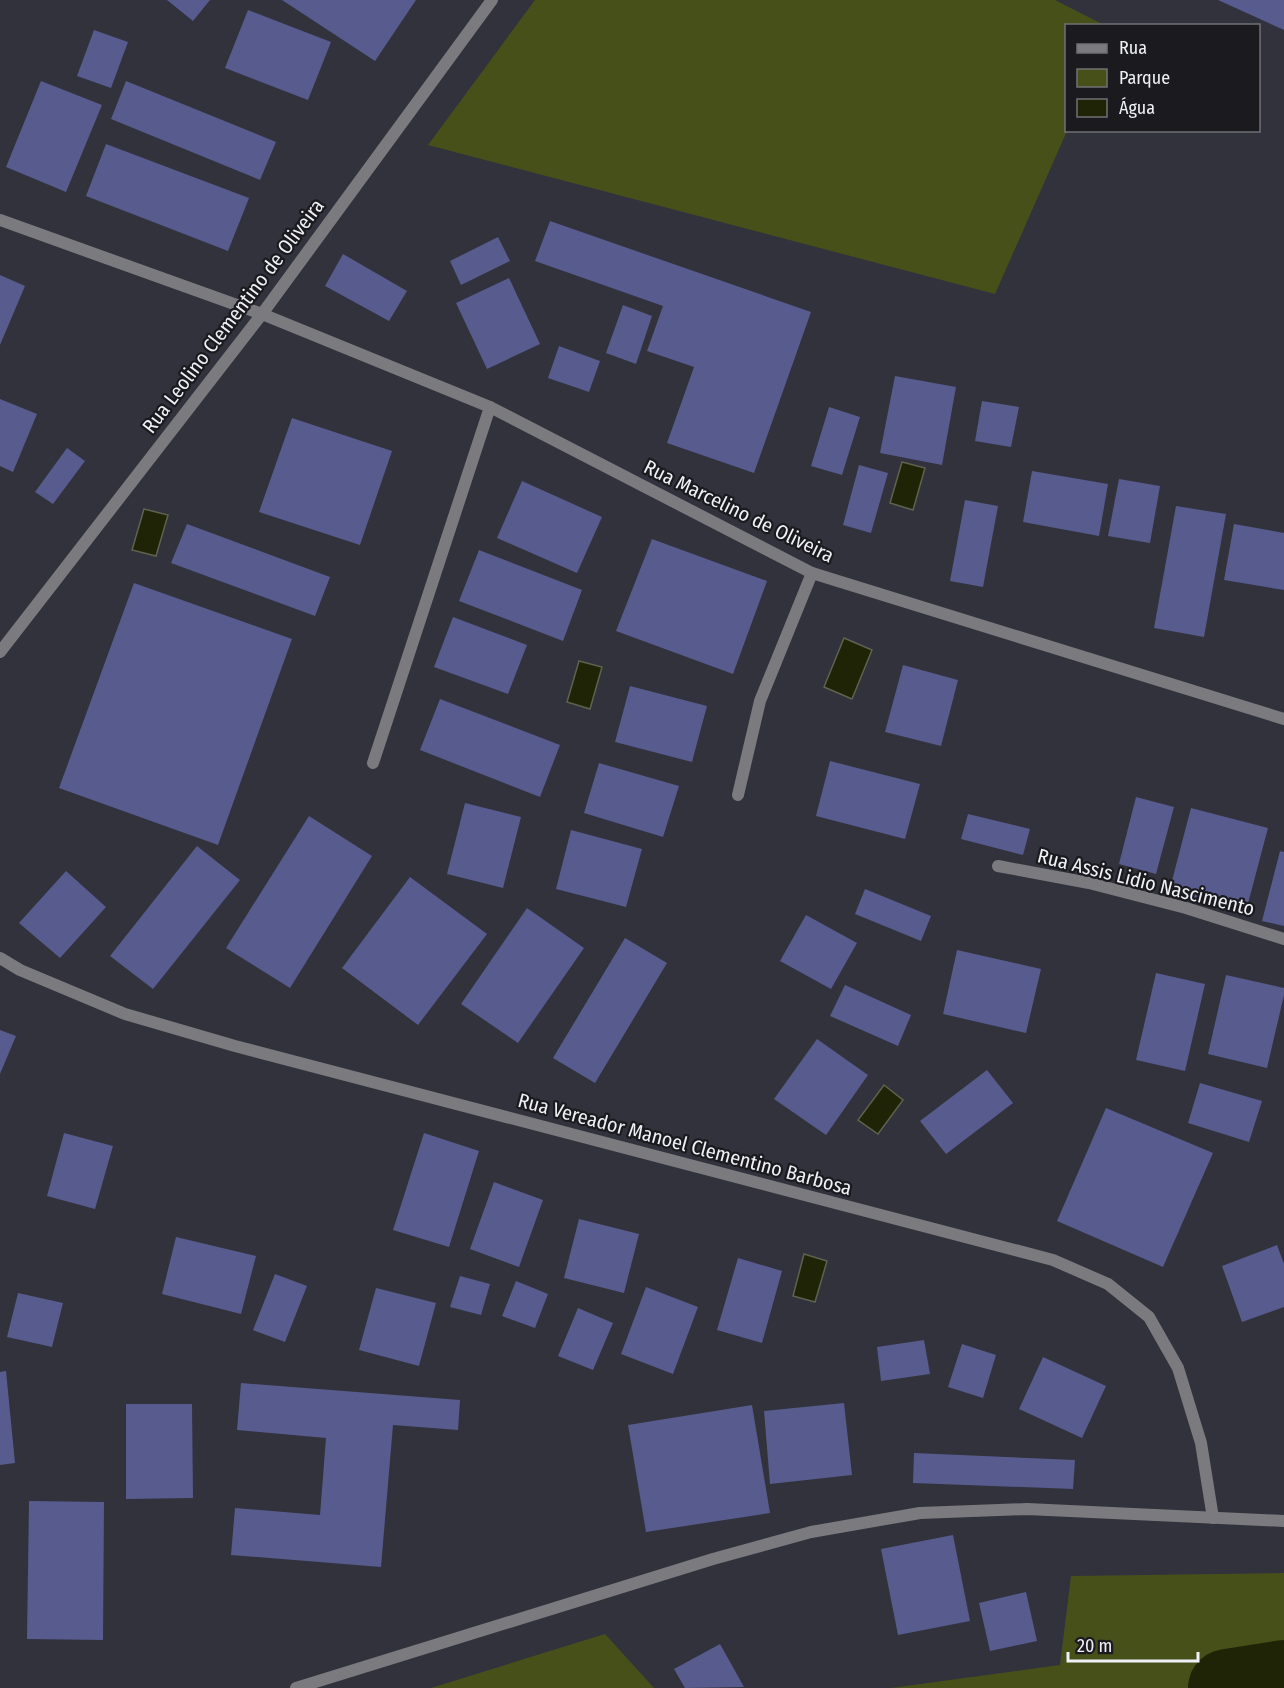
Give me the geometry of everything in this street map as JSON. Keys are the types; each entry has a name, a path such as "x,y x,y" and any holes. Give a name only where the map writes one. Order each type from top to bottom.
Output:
{"street":[{"name":"Rua Leolino Clementino de Oliveira","path":"0,652 262,314 492,0"},
{"name":"Rua Marcelino de Oliveira","path":"0,220 262,314 490,407 812,573 1284,719"},
{"path":"373,763 490,407"},
{"path":"738,795 760,701 812,573"},
{"name":"Rua Assis Lidio Nascimento","path":"998,866 1089,883 1186,908 1284,939"},
{"name":"Rua Vereador Manoel Clementino Barbosa","path":"0,958 20,970 136,1017 236,1046 1053,1260 1108,1284 1149,1317 1178,1368 1201,1443 1213,1518"},
{"path":"296,1688 713,1559 811,1532 920,1514 1027,1509 1284,1521"}],"green space":[{"path":"535,0 1055,0 1102,24 1065,24 1067,132 995,294 428,145"},
{"path":"1284,1573 1284,1688 891,1688 1060,1665 1071,1576"},
{"path":"605,1634 654,1688 431,1688"}],"water":[{"path":"902,462 925,468 913,510 890,503"},
{"path":"144,509 168,515 156,556 132,550"},
{"path":"844,638 872,650 852,699 824,687"},
{"path":"579,661 602,667 590,709 567,702"},
{"path":"884,1085 903,1100 878,1134 858,1120"},
{"path":"804,1254 827,1261 815,1302 793,1296"}],"building":[{"path":"167,0 210,0 193,21"},
{"path":"282,0 416,0 375,61"},
{"path":"1218,0 1284,0 1284,30"},
{"path":"248,10 331,42 308,100 225,68"},
{"path":"94,30 128,42 111,88 77,76"},
{"path":"41,81 102,105 66,192 6,167"},
{"path":"126,81 276,142 260,180 111,119"},
{"path":"106,144 249,198 228,251 86,196"},
{"path":"550,221 811,312 754,473 667,443 694,367 647,351 663,306 535,261"},
{"path":"498,237 510,261 461,285 450,261"},
{"path":"343,254 407,291 389,321 325,286"},
{"path":"0,275 25,286 0,345"},
{"path":"509,278 540,344 487,369 456,303"},
{"path":"623,305 652,316 636,364 606,353"},
{"path":"559,346 600,361 589,392 548,378"},
{"path":"895,376 956,387 942,465 880,453"},
{"path":"0,399 37,414 13,472 0,466"},
{"path":"982,401 1019,407 1011,447 975,441"},
{"path":"829,407 860,417 842,475 811,466"},
{"path":"292,418 392,451 360,545 259,512"},
{"path":"67,448 85,461 53,504 35,492"},
{"path":"859,465 888,473 871,533 843,525"},
{"path":"1032,471 1108,484 1099,536 1023,522"},
{"path":"1119,479 1160,486 1150,543 1108,536"},
{"path":"522,481 602,517 577,573 497,538"},
{"path":"965,500 998,506 983,587 950,581"},
{"path":"1176,506 1226,514 1204,637 1154,628"},
{"path":"187,524 330,577 315,616 171,563"},
{"path":"1234,524 1284,533 1284,590 1224,580"},
{"path":"652,539 767,581 733,674 616,631"},
{"path":"479,550 582,590 563,641 459,601"},
{"path":"134,583 292,639 218,845 59,788"},
{"path":"453,617 527,645 508,694 434,667"},
{"path":"903,665 958,680 941,746 885,732"},
{"path":"630,686 707,706 692,762 615,742"},
{"path":"440,699 560,745 540,797 420,750"},
{"path":"830,761 920,784 905,839 816,816"},
{"path":"599,763 679,786 663,837 584,813"},
{"path":"1136,797 1174,807 1156,874 1119,864"},
{"path":"465,803 521,817 503,888 447,874"},
{"path":"1191,808 1268,828 1246,911 1169,892"},
{"path":"968,814 1030,829 1023,855 961,839"},
{"path":"309,816 372,856 290,988 226,948"},
{"path":"571,830 642,849 626,907 556,889"},
{"path":"197,846 240,880 153,989 110,956"},
{"path":"1280,851 1284,852 1284,926 1262,921"},
{"path":"66,871 106,907 60,958 19,923"},
{"path":"410,877 487,934 418,1025 342,968"},
{"path":"865,889 931,916 921,941 855,914"},
{"path":"527,908 584,948 518,1043 461,1004"},
{"path":"806,915 857,943 831,989 780,961"},
{"path":"625,938 667,963 595,1083 553,1058"},
{"path":"957,950 1041,969 1026,1033 943,1014"},
{"path":"1156,973 1205,984 1185,1071 1136,1060"},
{"path":"1226,975 1284,988 1267,1068 1208,1054"},
{"path":"845,985 911,1015 898,1046 830,1016"},
{"path":"0,1030 16,1036 0,1074"},
{"path":"817,1039 868,1075 826,1135 774,1099"},
{"path":"987,1070 1013,1103 946,1154 920,1121"},
{"path":"1200,1083 1262,1101 1249,1142 1188,1123"},
{"path":"1106,1108 1213,1153 1163,1267 1057,1221"},
{"path":"64,1133 113,1146 95,1209 47,1196"},
{"path":"424,1133 479,1151 449,1247 393,1230"},
{"path":"494,1182 543,1200 519,1267 470,1249"},
{"path":"579,1219 639,1234 624,1293 564,1278"},
{"path":"176,1237 256,1256 241,1314 162,1294"},
{"path":"1277,1245 1284,1264 1284,1307 1242,1322 1222,1266"},
{"path":"738,1258 782,1271 762,1343 717,1330"},
{"path":"275,1274 307,1286 285,1342 253,1330"},
{"path":"460,1276 490,1284 481,1315 450,1307"},
{"path":"516,1281 548,1294 535,1328 502,1316"},
{"path":"646,1287 698,1307 673,1374 621,1354"},
{"path":"376,1288 436,1303 419,1366 359,1350"},
{"path":"18,1293 63,1303 52,1347 7,1337"},
{"path":"578,1308 613,1323 593,1370 558,1356"},
{"path":"924,1340 930,1374 881,1381 877,1347"},
{"path":"962,1344 996,1355 983,1398 948,1387"},
{"path":"1043,1357 1106,1386 1082,1438 1019,1409"},
{"path":"6,1371 15,1463 0,1465 0,1372"},
{"path":"241,1383 460,1400 458,1430 393,1425 381,1567 231,1555 235,1508 320,1515 326,1438 237,1430"},
{"path":"844,1403 852,1475 770,1484 764,1411"},
{"path":"126,1404 192,1404 193,1498 126,1499"},
{"path":"752,1405 770,1513 646,1532 628,1425"},
{"path":"914,1453 1075,1460 1073,1489 913,1483"},
{"path":"29,1501 104,1502 103,1640 27,1639"},
{"path":"953,1535 970,1621 898,1635 881,1549"},
{"path":"1026,1592 1037,1641 990,1651 979,1603"},
{"path":"720,1644 744,1687 685,1688 674,1669"}],"waterway":[{"path":"1227,1688 1284,1679"}]}
